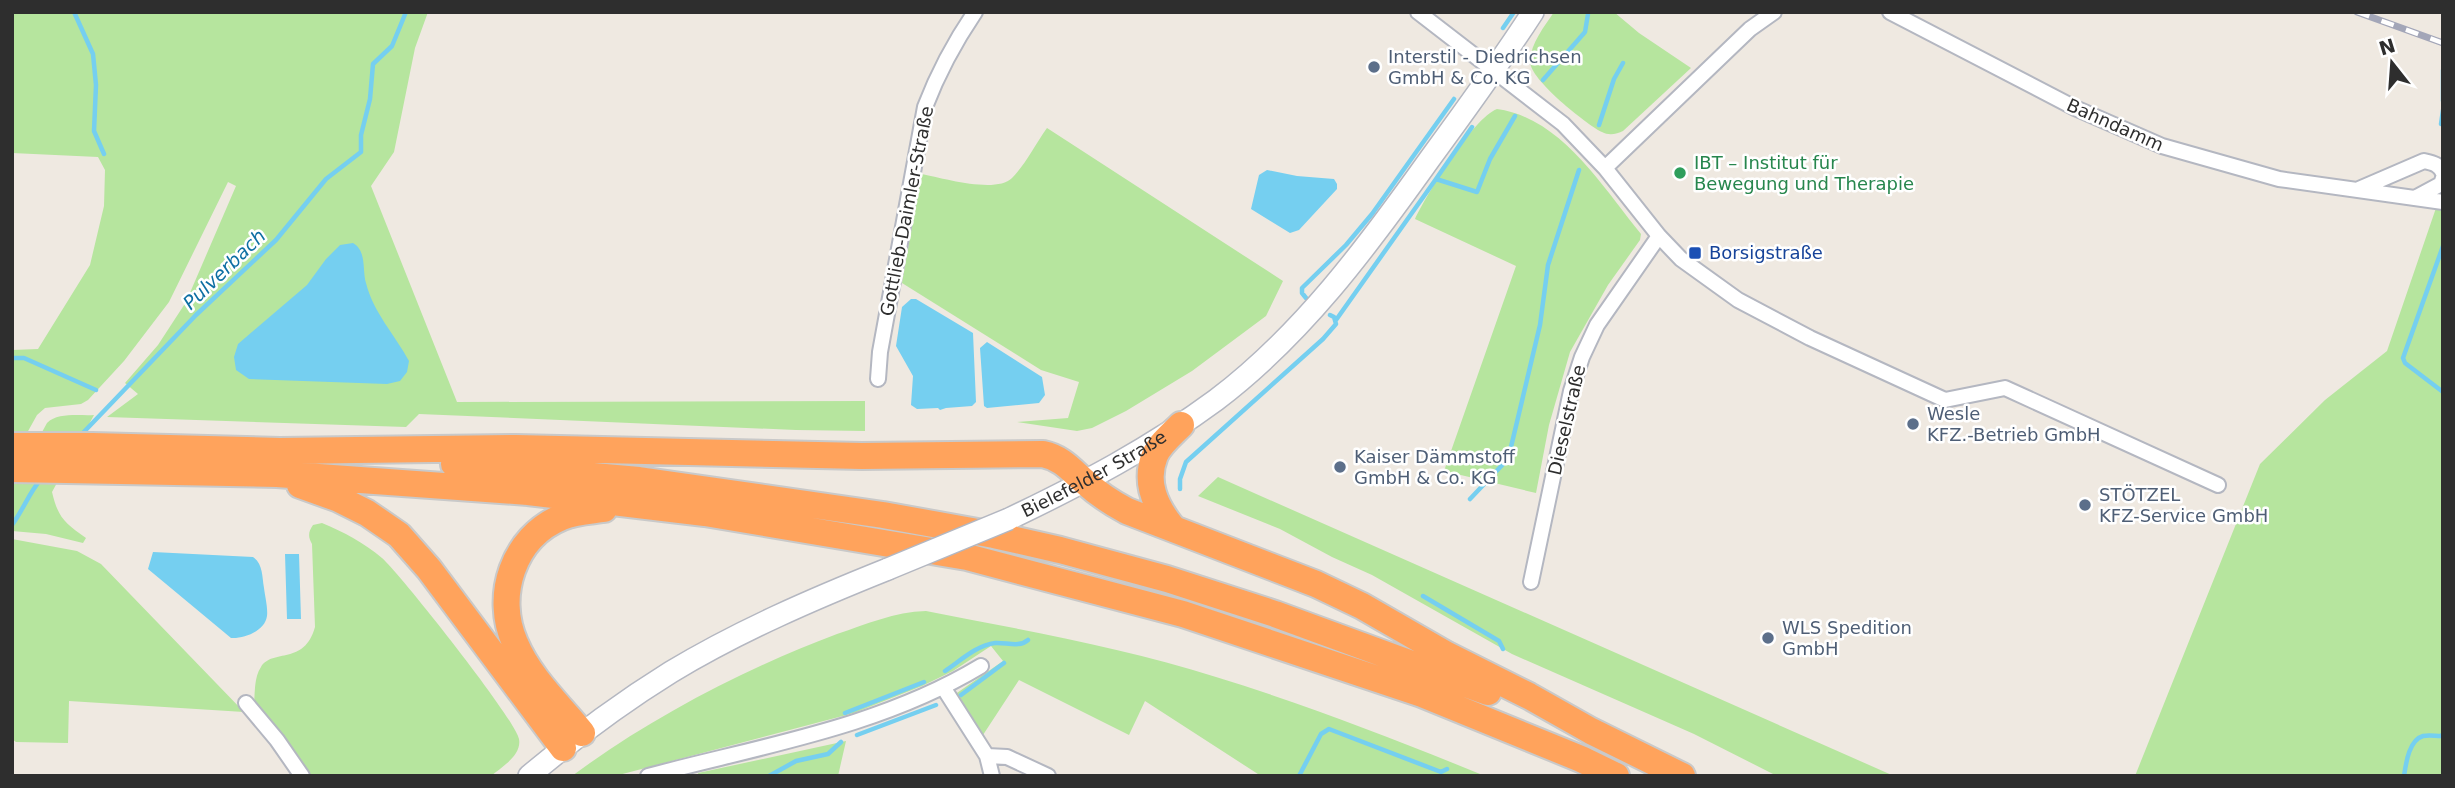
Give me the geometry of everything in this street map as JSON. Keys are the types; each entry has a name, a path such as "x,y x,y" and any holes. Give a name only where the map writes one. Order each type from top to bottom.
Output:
{"highway":[{"path":"1172,527 1153,498 1151,474 1155,454 1181,425"},
{"path":"12,446 287,482 311,488 367,513 400,535 573,740"},
{"path":"12,469 86,457 516,448 862,456 1021,453 1054,456 1106,500 1316,584 1362,606 1591,731 1682,776"},
{"path":"280,451 639,480 883,515 982,533 1060,550 1167,579 1275,614 1591,731"},
{"path":"218,473 432,484 656,505 967,557 1170,610 1422,694 1616,776"},
{"path":"573,740 516,646 505,608 510,575 525,545 559,518 584,511 656,505"}],"main road":[{"name":"Bielefelder Straße","path":"529,776 627,700 703,654 795,607 1009,519 1085,482 1181,425 1247,374 1322,299 1379,230 1494,70 1532,12"}],"street":[{"name":"Gottlieb-Daimler-Straße","path":"878,379 880,352 925,107 937,76 975,12"},
{"path":"1418,12 1563,124 1605,167 1659,236 1681,259 1738,300 1810,338 1945,400 2005,388 2218,485"},
{"path":"1605,167 1750,29 1774,12"},
{"name":"Bahndamm","path":"1890,12 2075,108 2162,146 2279,179 2443,202"},
{"path":"2358,190 2424,162 2435,163 2443,173"},
{"path":"2415,198 2441,184 2443,178"},
{"name":"Dieselstraße","path":"1531,582 1571,391 1582,357 1597,326 1659,236"},
{"path":"648,776 860,721 943,687 981,666"},
{"path":"943,687 987,756 992,776"},
{"path":"246,703 302,776"},
{"path":"987,756 1007,757 1048,776"}],"green space":[{"path":"12,12 428,12 415,48 394,152 371,186 457,402 865,401 865,431 419,414 406,427 107,417 138,394 125,383 158,345 186,302 236,186 228,182 169,302 124,361 88,400 81,404 45,408 37,415 12,460 12,350 38,349 90,265 104,206 105,170 98,157 12,153"},
{"path":"1554,12 1614,12 1639,33 1691,68 1623,131 1605,133 1560,100 1532,69 1530,61 1533,48"},
{"path":"1497,109 1520,115 1561,140 1596,177 1641,234 1640,240 1608,285 1570,352 1549,425 1536,493 1444,471 1516,266 1415,219 1464,141 1487,115"},
{"path":"1047,128 1283,281 1266,316 1192,371 1126,411 1092,428 1077,431 1017,422 1068,418 1079,382 1041,370 902,283 921,174 982,185 1004,183 1022,166"},
{"path":"2436,208 2443,209 2443,776 2135,776 2260,464 2325,400 2387,351"},
{"path":"94,415 52,492 63,519 86,538 83,543 46,534 12,531 12,487 47,423 57,417"},
{"path":"1218,477 1894,776 1777,776 1694,734 1512,654 1372,575 1280,529 1198,496"},
{"path":"322,523 354,538 382,558 433,618 499,705 513,726 519,745 510,760 491,776 309,776 254,705 256,680 261,667 266,661 304,647 315,627 312,544 309,534 313,525"},
{"path":"12,539 77,551 101,564 244,712 69,701 68,743 16,742 12,739"},
{"path":"926,611 1072,640 1180,666 1318,711 1485,776 1261,776 1145,701 1129,735 1019,680 981,738 954,695 1003,661 991,646 953,671 854,713 615,776 572,776 666,715 768,662 870,623 892,616"},
{"path":"846,741 838,776 699,776 698,773"}],"water":[{"path":"1267,170 1334,179 1337,189 1299,230 1290,233 1251,209 1259,175"},
{"path":"353,243 362,256 369,294 409,361 407,372 400,381 387,384 249,379 236,370 234,357 238,344 307,285 340,245"},
{"path":"911,299 916,299 973,333 976,402 972,406 940,410 917,409 911,405 913,376 896,346 902,307"},
{"path":"987,342 1042,377 1045,395 1039,403 987,408 984,406 980,348"},
{"path":"153,552 253,557 262,571 267,609 262,626 253,633 231,638 148,569"},
{"path":"285,554 299,554 301,619 287,619"}],"waterway":[{"path":"74,12 93,54 96,85 94,131 104,154"},
{"name":"Pulverbach","path":"80,436 196,315 276,240 326,179 361,152 361,135 370,99 373,64 392,46 406,12"},
{"path":"1503,28 1514,12"},
{"path":"1543,80 1585,32 1588,14"},
{"path":"1599,125 1614,79 1623,63"},
{"path":"2443,70 2443,101"},
{"path":"1306,298 1302,288 1346,245 1372,214 1454,99"},
{"path":"2441,124 2443,110"},
{"path":"1336,320 1436,179 1477,192 1490,159 1515,116"},
{"path":"1436,179 1472,127"},
{"path":"1470,499 1506,461 1511,447 1540,325 1548,265 1579,170"},
{"path":"2443,246 2403,358 2405,363 2443,392"},
{"path":"1180,489 1180,479 1186,462 1323,339 1336,324 1334,317 1330,315"},
{"path":"12,358 24,358 96,390"},
{"name":"Pulverbach","path":"12,525 41,479"},
{"path":"1423,596 1499,641 1503,649"},
{"path":"945,671 988,644 1021,644 1028,640"},
{"path":"961,695 1004,663"},
{"path":"845,713 924,682"},
{"path":"857,735 936,705"},
{"path":"1299,776 1321,734 1329,729 1441,772 1447,769"},
{"path":"2404,776 2414,742 2423,736 2443,734"},
{"path":"769,776 796,761 828,754 841,742"}],"railway":[{"path":"2357,12 2443,43"}],"place":[{"name":"Interstil - Diedrichsen GmbH & Co. KG","path":"1374,67"},
{"name":"IBT – Institut für Bewegung und Therapie","path":"1680,173"},
{"name":"Borsigstraße","path":"1695,253"},
{"name":"Wesle KFZ.-Betrieb GmbH","path":"1913,424"},
{"name":"Kaiser Dämmstoff GmbH & Co. KG","path":"1340,467"},
{"name":"STÖTZEL KFZ-Service GmbH","path":"2085,505"},
{"name":"WLS Spedition GmbH","path":"1768,638"}]}
